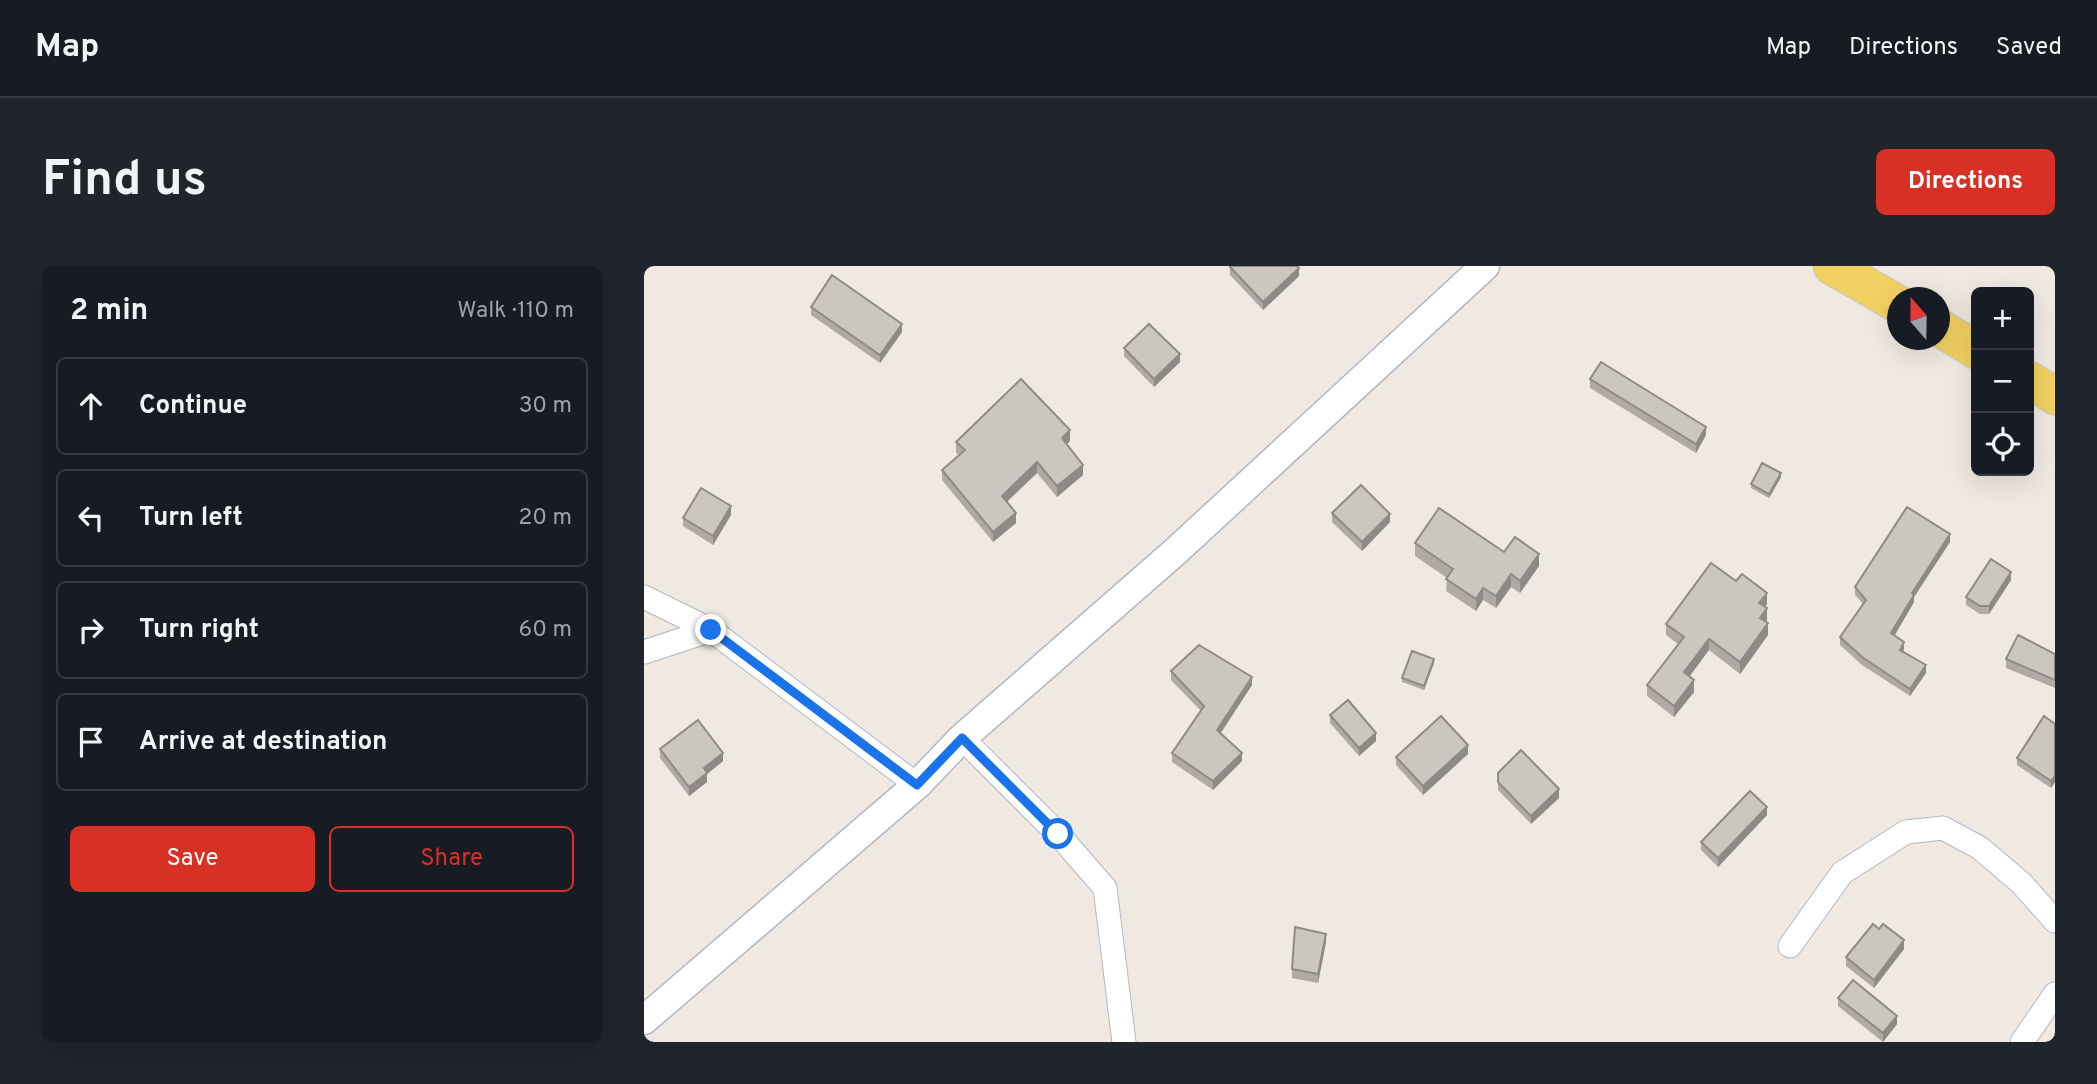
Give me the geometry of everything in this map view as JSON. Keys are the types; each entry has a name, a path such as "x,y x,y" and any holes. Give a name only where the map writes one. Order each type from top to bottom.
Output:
{"main road":[{"path":"1832,266 1887,298"},
{"path":"1950,334 1971,347"},
{"path":"2034,383 2055,396"}],"street":[{"path":"644,1020 917,785 962,738 1176,551 1485,266"},
{"path":"644,597 711,630 917,785"},
{"path":"644,652 711,630"},
{"path":"962,738 1058,834 1105,888 1124,1042"},
{"path":"1790,946 1842,873 1906,832 1943,828 1980,848 2021,883 2055,921"},
{"path":"2022,1042 2055,994"}],"building":[{"path":"1230,266 1297,266 1299,268 1263,302"},
{"path":"832,275 902,324 880,355 811,307"},
{"path":"1149,324 1180,354 1154,379 1124,348"},
{"path":"1601,362 1706,427 1696,444 1590,379"},
{"path":"1021,379 1070,430 1062,438 1083,465 1057,486 1037,462 1002,496 1016,513 993,532 942,470 965,450 956,442"},
{"path":"1762,463 1781,473 1769,494 1751,484"},
{"path":"1361,485 1390,514 1362,542 1332,513"},
{"path":"701,488 731,506 713,536 683,518"},
{"path":"1907,507 1950,534 1912,593 1914,595 1891,633 1904,642 1900,650 1926,665 1910,689 1862,657 1840,637 1866,600 1855,587"},
{"path":"1439,508 1504,552 1515,537 1539,554 1520,581 1511,574 1496,596 1483,588 1476,599 1446,579 1453,569 1415,543"},
{"path":"1991,559 2011,572 1989,606 1980,606 1966,597"},
{"path":"1711,563 1736,581 1742,574 1767,593 1759,603 1767,608 1760,618 1768,623 1740,662 1709,639 1684,672 1694,680 1674,706 1647,685 1684,637 1666,624"},
{"path":"2018,635 2055,654 2055,680 2006,659"},
{"path":"1199,645 1252,677 1217,730 1242,753 1213,781 1172,753 1204,706 1171,671"},
{"path":"1412,651 1434,659 1424,686 1402,678"},
{"path":"1348,700 1376,733 1359,748 1330,715"},
{"path":"1441,716 1468,745 1423,786 1396,757"},
{"path":"2044,716 2055,724 2055,776 2051,781 2017,758"},
{"path":"698,720 723,753 704,768 707,773 689,787 660,749"},
{"path":"1521,750 1559,789 1531,816 1498,782 1498,773"},
{"path":"1750,791 1767,807 1718,858 1701,842"},
{"path":"1873,924 1879,929 1883,924 1904,940 1874,980 1846,957"},
{"path":"1295,927 1326,934 1318,974 1292,969"},
{"path":"1853,980 1897,1016 1883,1033 1838,998"}],"route":[{"path":"711,630 917,785 962,738 1058,834"}]}
